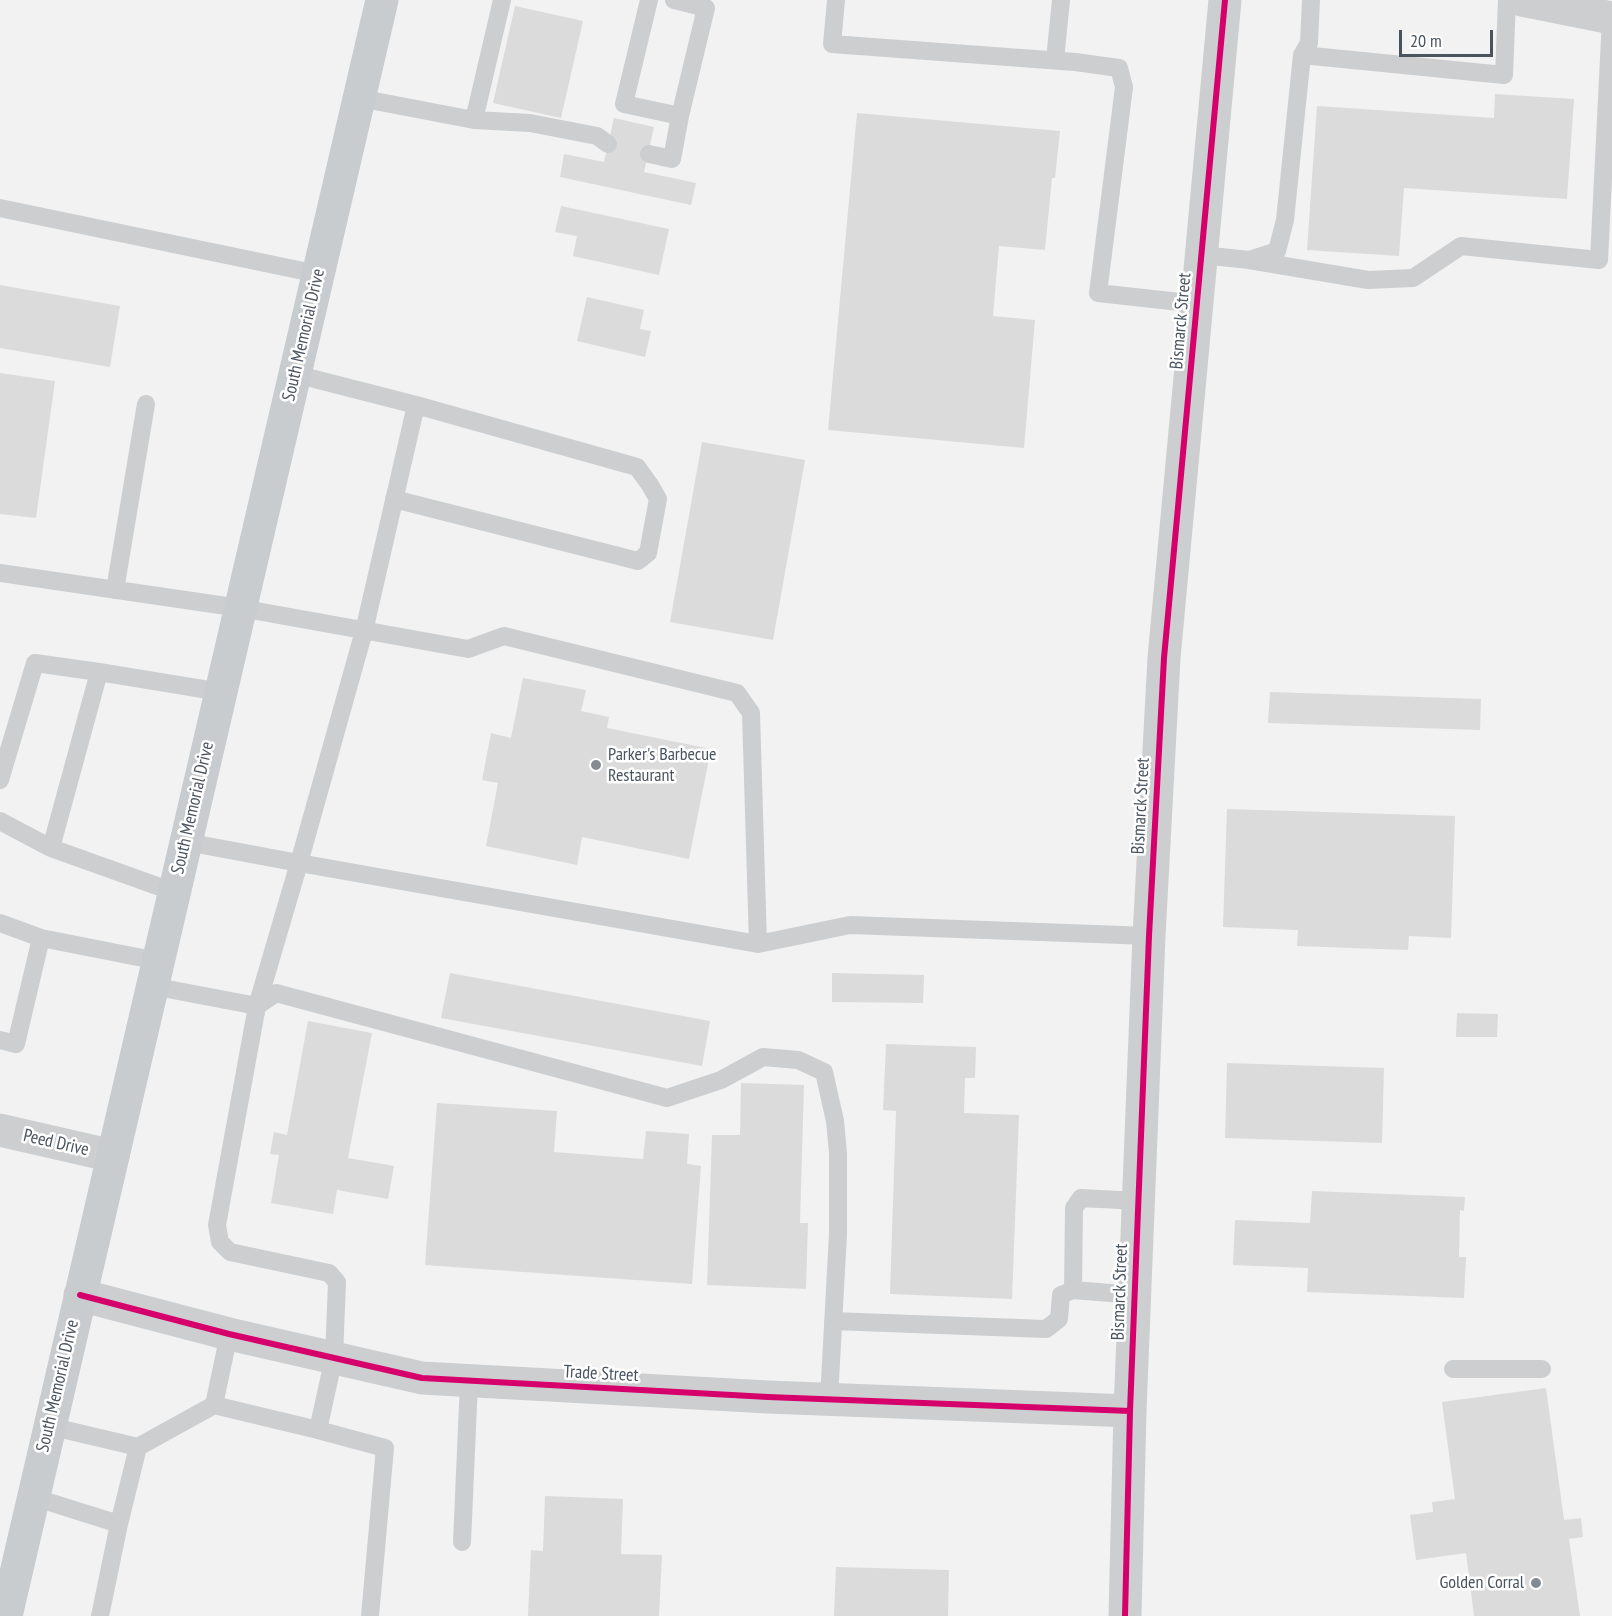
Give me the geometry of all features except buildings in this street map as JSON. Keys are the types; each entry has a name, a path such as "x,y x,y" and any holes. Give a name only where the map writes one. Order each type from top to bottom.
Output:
{"main road":[{"name":"South Memorial Drive","path":"6,1599 10,1551 33,1497 382,0"}],"street":[{"name":"Bismarck Street","path":"1125,1616 1130,1411 1149,936 1164,658 1225,0"},
{"path":"1522,0 1612,18"},
{"name":"Peed Drive","path":"0,1130 113,1156"},
{"name":"Trade Street","path":"80,1295 229,1334 423,1378 829,1399 1130,1411"}],"lane":[{"path":"474,120 502,0"},
{"path":"649,0 624,104 680,116"},
{"path":"649,154 672,159 706,8 674,0"},
{"path":"836,0 832,44 1055,60 1119,68 1124,87 1098,293 1198,304"},
{"path":"1055,60 1061,0"},
{"path":"1249,260 1277,251 1285,220 1302,55 1309,43 1311,0"},
{"path":"1302,55 1504,75 1507,0"},
{"path":"1202,255 1249,260 1368,280 1413,278 1461,246 1599,260 1612,18"},
{"path":"359,98 474,120 530,123 597,136 608,144"},
{"path":"0,208 318,274"},
{"path":"295,374 416,405 637,467 658,499 648,553 638,561 394,499"},
{"path":"115,590 146,404"},
{"path":"318,1430 334,1357 338,1282 329,1273 230,1252 220,1242 217,1225 257,1006 364,632 416,405"},
{"path":"0,573 240,608 468,649 504,636 737,693 751,713 758,944"},
{"path":"0,780 35,663 220,692"},
{"path":"51,848 99,672"},
{"path":"0,821 51,848 174,892"},
{"path":"186,842 758,944 850,925 1149,936"},
{"path":"0,923 257,1006"},
{"path":"0,1040 16,1044 41,938"},
{"path":"257,1006 276,993 667,1098 721,1080 763,1057 798,1060 824,1071 835,1121 838,1153 838,1234 829,1399"},
{"path":"1073,1290 1074,1208 1081,1198 1139,1202"},
{"path":"833,1321 1046,1329 1059,1319 1061,1295 1073,1290 1135,1295"},
{"path":"214,1405 229,1334"},
{"path":"1453,1369 1542,1370"},
{"path":"462,1542 469,1382"},
{"path":"49,1426 138,1447 214,1405 384,1448 370,1616"},
{"path":"100,1616 138,1447"},
{"path":"33,1497 119,1524"}],"cycle path":[{"path":"1125,1616 1130,1411 1149,936 1164,658 1225,0"},
{"path":"80,1295 229,1334 422,1378 768,1397 1130,1411"}],"place":[{"name":"Parker's Barbecue Restaurant","path":"596,765"},
{"name":"Golden Corral","path":"1536,1583"}]}
